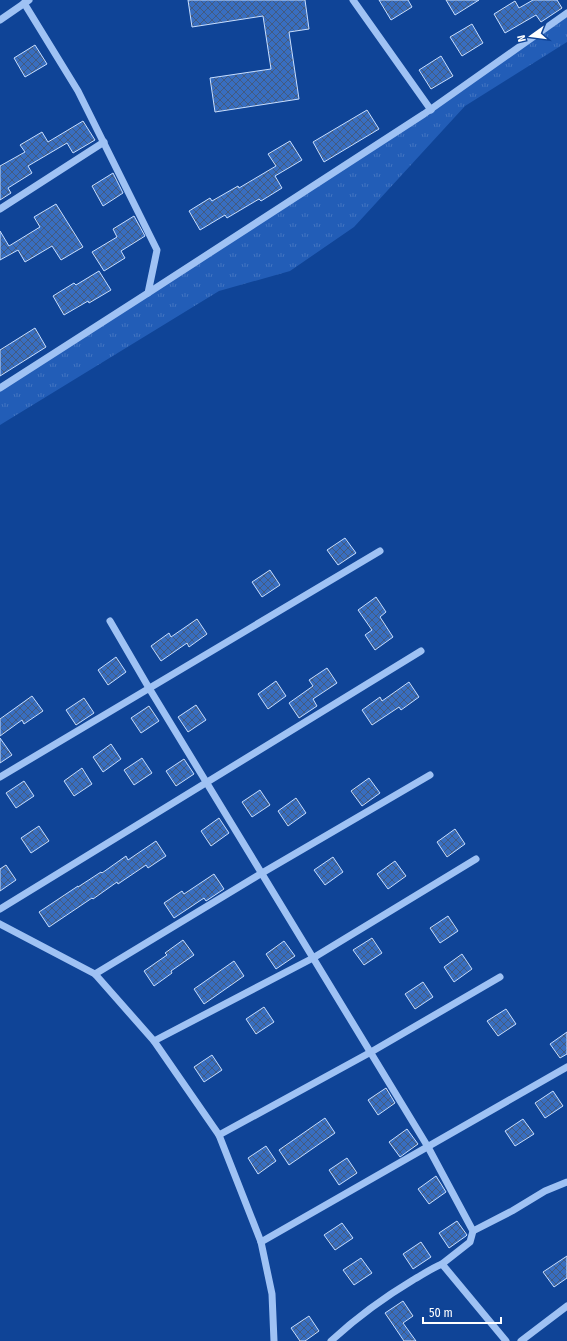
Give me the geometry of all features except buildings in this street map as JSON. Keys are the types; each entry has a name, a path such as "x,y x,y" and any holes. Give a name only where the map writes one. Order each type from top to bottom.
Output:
{"street":[{"path":"353,0 431,110"},
{"path":"0,20 26,2 78,91 157,250 148,293"},
{"path":"0,388 431,110 567,13"},
{"path":"0,209 104,142"},
{"path":"0,777 380,551"},
{"path":"110,621 149,688 428,1147 473,1231 470,1242 442,1264 395,1291 350,1323 331,1341"},
{"path":"0,909 421,651"},
{"path":"95,974 262,873 430,775"},
{"path":"154,1041 314,958 476,859"},
{"path":"0,924 95,974 154,1041 219,1135 261,1242 272,1294 274,1341"},
{"path":"219,1135 371,1052 500,977"},
{"path":"261,1242 567,1067"},
{"path":"473,1231 512,1211 545,1191 567,1182"},
{"path":"442,1264 506,1341"},
{"path":"521,1341 567,1306"}],"green space":[{"path":"567,17 567,42 465,106 354,227 290,271 219,291 0,425 0,388 424,114"}]}
